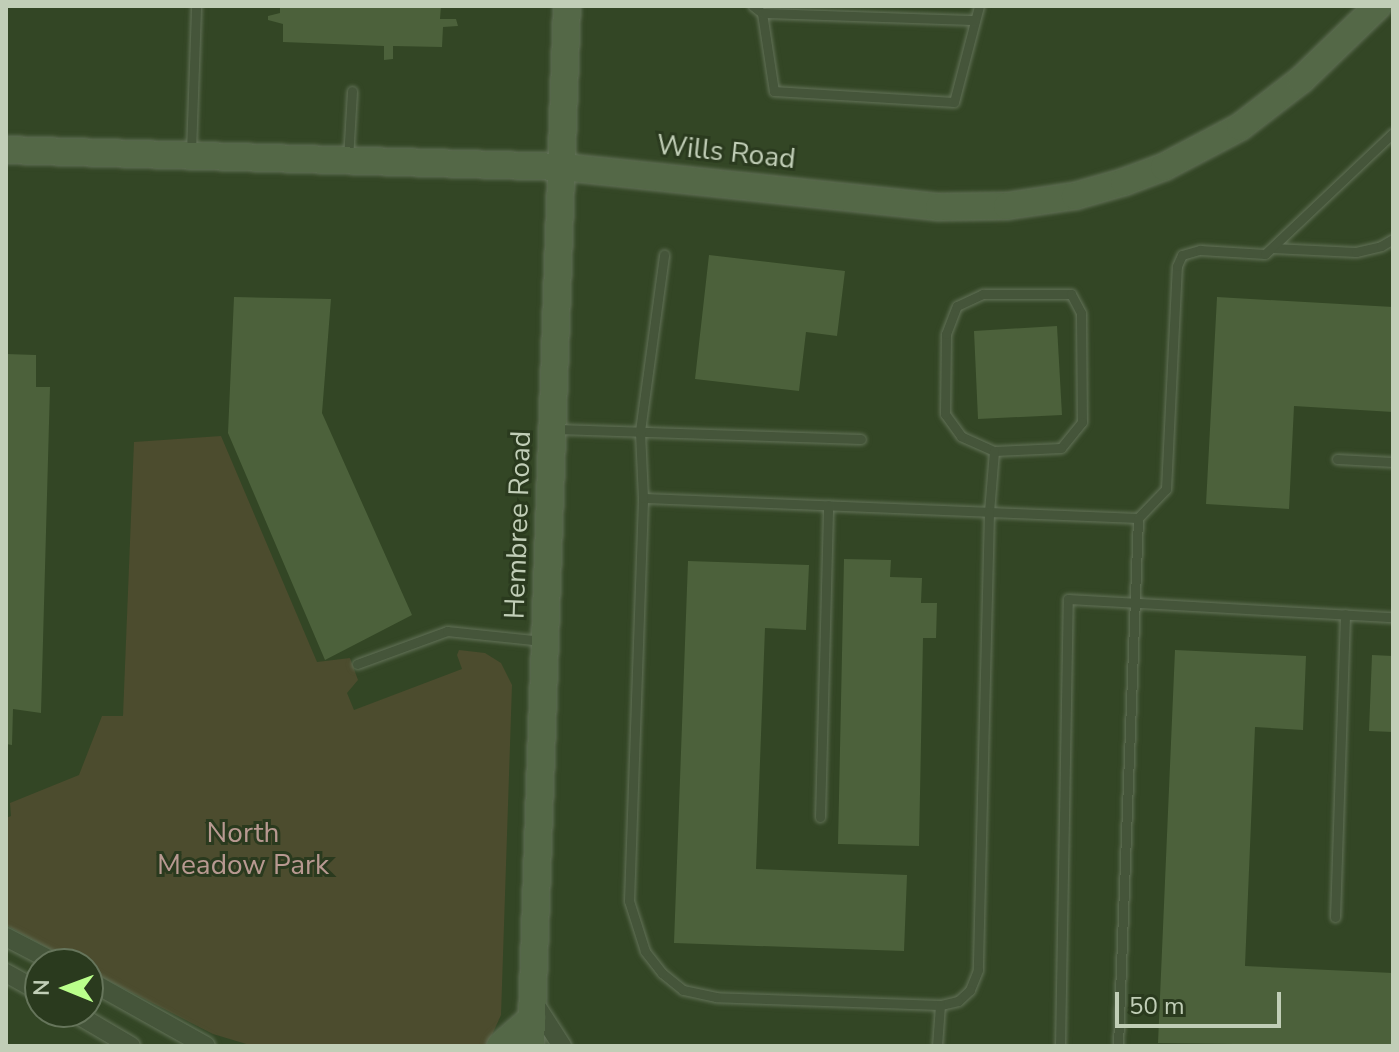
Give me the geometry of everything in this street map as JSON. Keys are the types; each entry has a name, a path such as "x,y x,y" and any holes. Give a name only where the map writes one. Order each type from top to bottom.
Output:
{"street":[{"name":"Hembree Road","path":"531,1046 567,6"},
{"name":"Wills Road","path":"6,150 563,167 939,207 1007,206 1075,196 1164,167 1240,127 1301,80 1378,6"},
{"path":"6,937 27,948"},
{"path":"6,973 24,983"},
{"path":"104,989 206,1046"},
{"path":"500,1046 532,1009 562,1046"},
{"path":"100,1028 131,1046"}],"lane":[{"path":"191,156 196,6"},
{"path":"974,20 758,10 774,91 954,102 979,6"},
{"path":"347,160 352,91"},
{"path":"1118,1046 1138,518 1166,489 1177,266 1182,255 1200,250 1265,254 1393,133"},
{"path":"1272,248 1356,252 1381,246 1393,239"},
{"path":"664,255 640,431 643,498 629,901 645,951 662,973 683,990 716,997 940,1005 958,1001 970,990 978,970 989,512 994,451"},
{"path":"983,294 1071,294 1081,313 1082,422 1061,448 994,451 961,436 945,414 946,334 957,306 983,294"},
{"path":"553,429 861,439"},
{"path":"1337,459 1393,462"},
{"path":"643,498 1138,518"},
{"path":"820,817 828,505"},
{"path":"1060,1046 1068,599 1393,617"},
{"path":"1335,917 1345,614"},
{"path":"357,664 447,631 545,642"},
{"path":"937,1046 940,1005"}],"green space":[{"name":"North Meadow Park","path":"221,436 317,662 350,658 358,680 347,693 354,710 462,669 457,655 459,650 485,653 501,663 512,685 501,1015 487,1046 253,1046 213,1034 104,978 104,948 48,948 6,925 6,818 11,816 10,803 79,775 102,716 123,716 134,442"}],"building":[{"path":"280,6 441,6 440,19 456,19 458,26 443,27 442,47 393,46 393,59 384,60 384,46 283,42 283,24 268,20 268,16 280,13"},
{"path":"709,255 845,271 837,336 806,332 799,391 695,379"},
{"path":"234,297 331,299 322,413 412,615 325,660 228,433"},
{"path":"1217,297 1393,307 1393,412 1294,406 1289,509 1206,504"},
{"path":"1057,326 1062,415 978,419 974,331"},
{"path":"6,354 36,355 36,387 50,387 41,713 13,709 12,745 6,744"},
{"path":"844,559 891,560 890,577 922,578 921,603 937,603 936,638 923,638 919,846 838,844"},
{"path":"688,561 809,565 806,630 765,628 756,869 907,875 904,951 674,943"},
{"path":"1175,650 1306,656 1303,730 1255,727 1245,966 1393,973 1393,1046 1158,1043"},
{"path":"1372,655 1393,656 1393,732 1369,731"}]}
